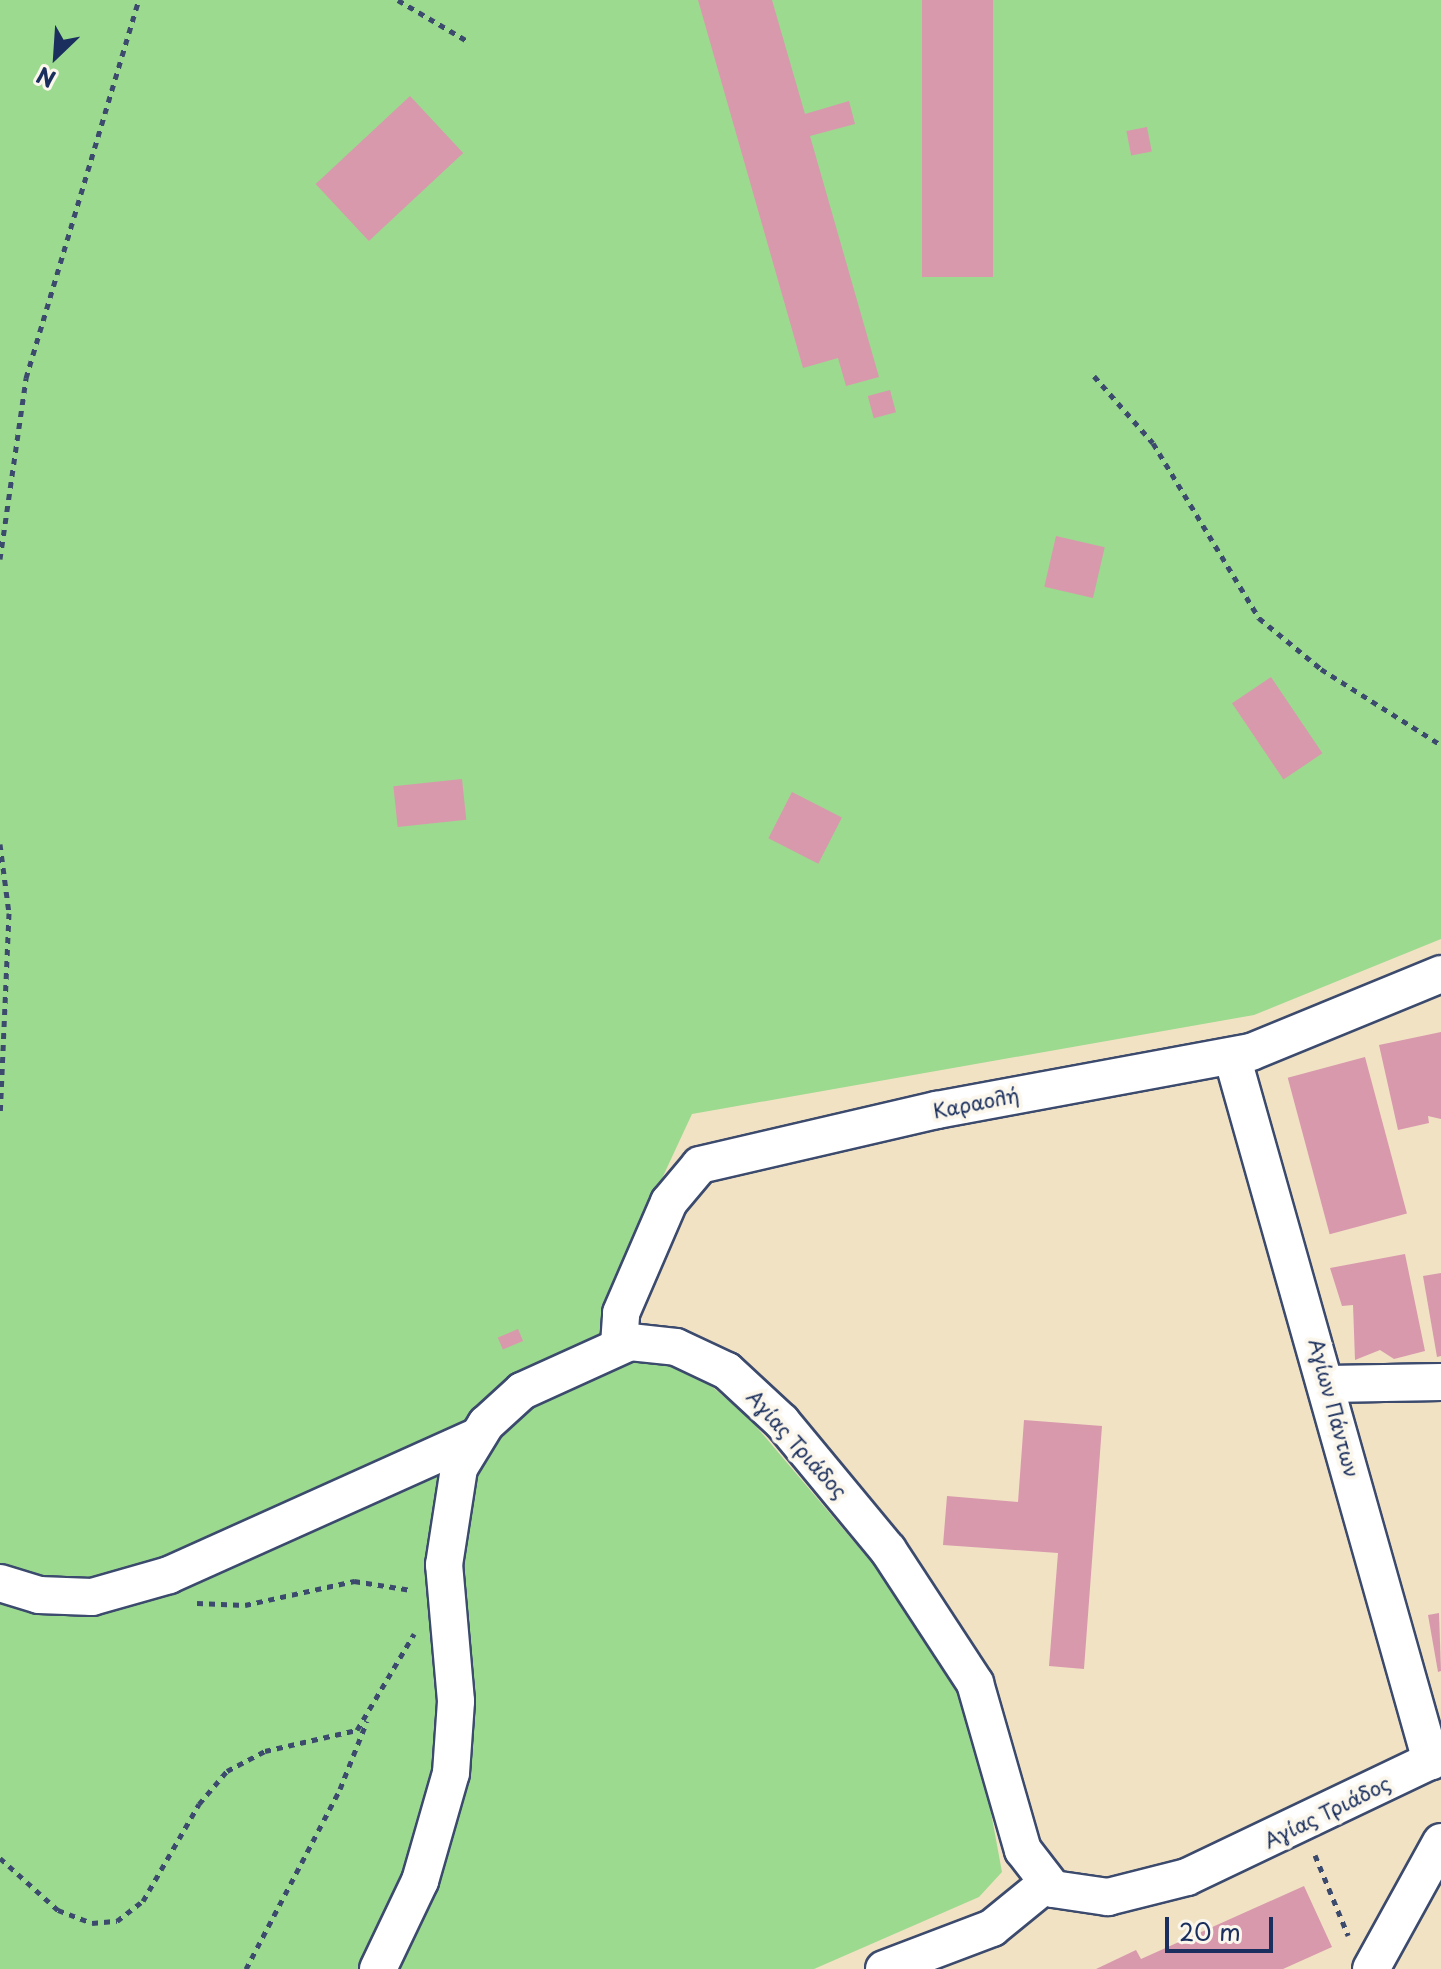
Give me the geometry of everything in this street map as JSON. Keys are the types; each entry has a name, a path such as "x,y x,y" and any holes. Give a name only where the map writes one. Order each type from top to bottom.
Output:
{"street":[{"name":"Καραολή","path":"619,1345 621,1313 663,1215 700,1165 937,1110 1232,1056 1441,974"},
{"name":"Αγίων Πάντων","path":"1232,1056 1436,1758"},
{"name":"Αγίας Τριάδος","path":"378,1969 420,1881 450,1783 456,1701 445,1600 448,1509 476,1437 522,1391 619,1345 662,1343 727,1371 782,1422 865,1520 966,1663 1023,1850 1046,1884 1089,1898 1149,1890 1303,1825 1436,1758"},
{"path":"1328,1384 1441,1382"},
{"path":"0,1583 39,1595 92,1597 155,1579 476,1437"},
{"path":"1361,1955 1441,1842"},
{"path":"884,1969 992,1928 1046,1884"}],"path":[{"path":"0,559 26,378 139,0"},
{"path":"398,0 469,42"},
{"path":"1094,376 1153,443 1259,618 1321,669 1441,745"},
{"path":"0,844 9,913 0,1116"},
{"path":"155,1579 198,1603 222,1607 354,1581 445,1600"},
{"path":"246,1969 340,1789 369,1716 416,1629 445,1600"},
{"path":"0,1858 58,1910 108,1925 143,1901 190,1817 227,1771 265,1751 347,1735 369,1716"},
{"path":"1303,1825 1361,1955"}],"green space":[{"path":"0,0 1441,0 1441,939 1254,1015 692,1114 612,1286 659,1359 703,1379 749,1418 889,1583 972,1710 1002,1872 979,1897 814,1969 0,1969"}],"building":[{"path":"698,0 772,0 805,114 849,101 855,124 810,136 879,377 846,386 838,358 803,368"},
{"path":"922,0 993,0 993,277 922,277"},
{"path":"410,96 463,153 369,241 316,184"},
{"path":"1147,127 1152,152 1131,156 1126,131"},
{"path":"890,390 896,412 874,418 868,396"},
{"path":"1056,536 1105,547 1093,598 1044,587"},
{"path":"1271,677 1322,753 1283,780 1232,703"},
{"path":"462,779 466,820 398,827 393,786"},
{"path":"792,792 842,817 818,864 768,838"},
{"path":"1441,1032 1441,1119 1428,1116 1429,1123 1398,1130 1379,1045"},
{"path":"1365,1057 1407,1213 1330,1234 1288,1078"},
{"path":"1405,1254 1425,1351 1394,1359 1380,1350 1355,1360 1353,1305 1342,1306 1330,1268"},
{"path":"1441,1273 1441,1356 1437,1357 1423,1276"},
{"path":"518,1329 523,1341 503,1350 498,1338"},
{"path":"1024,1420 1102,1426 1084,1669 1049,1666 1058,1553 943,1545 947,1496 1018,1502"},
{"path":"1439,1613 1441,1671 1438,1672 1428,1615"},
{"path":"1304,1886 1332,1947 1283,1969 1096,1969 1136,1950 1141,1959"}]}
